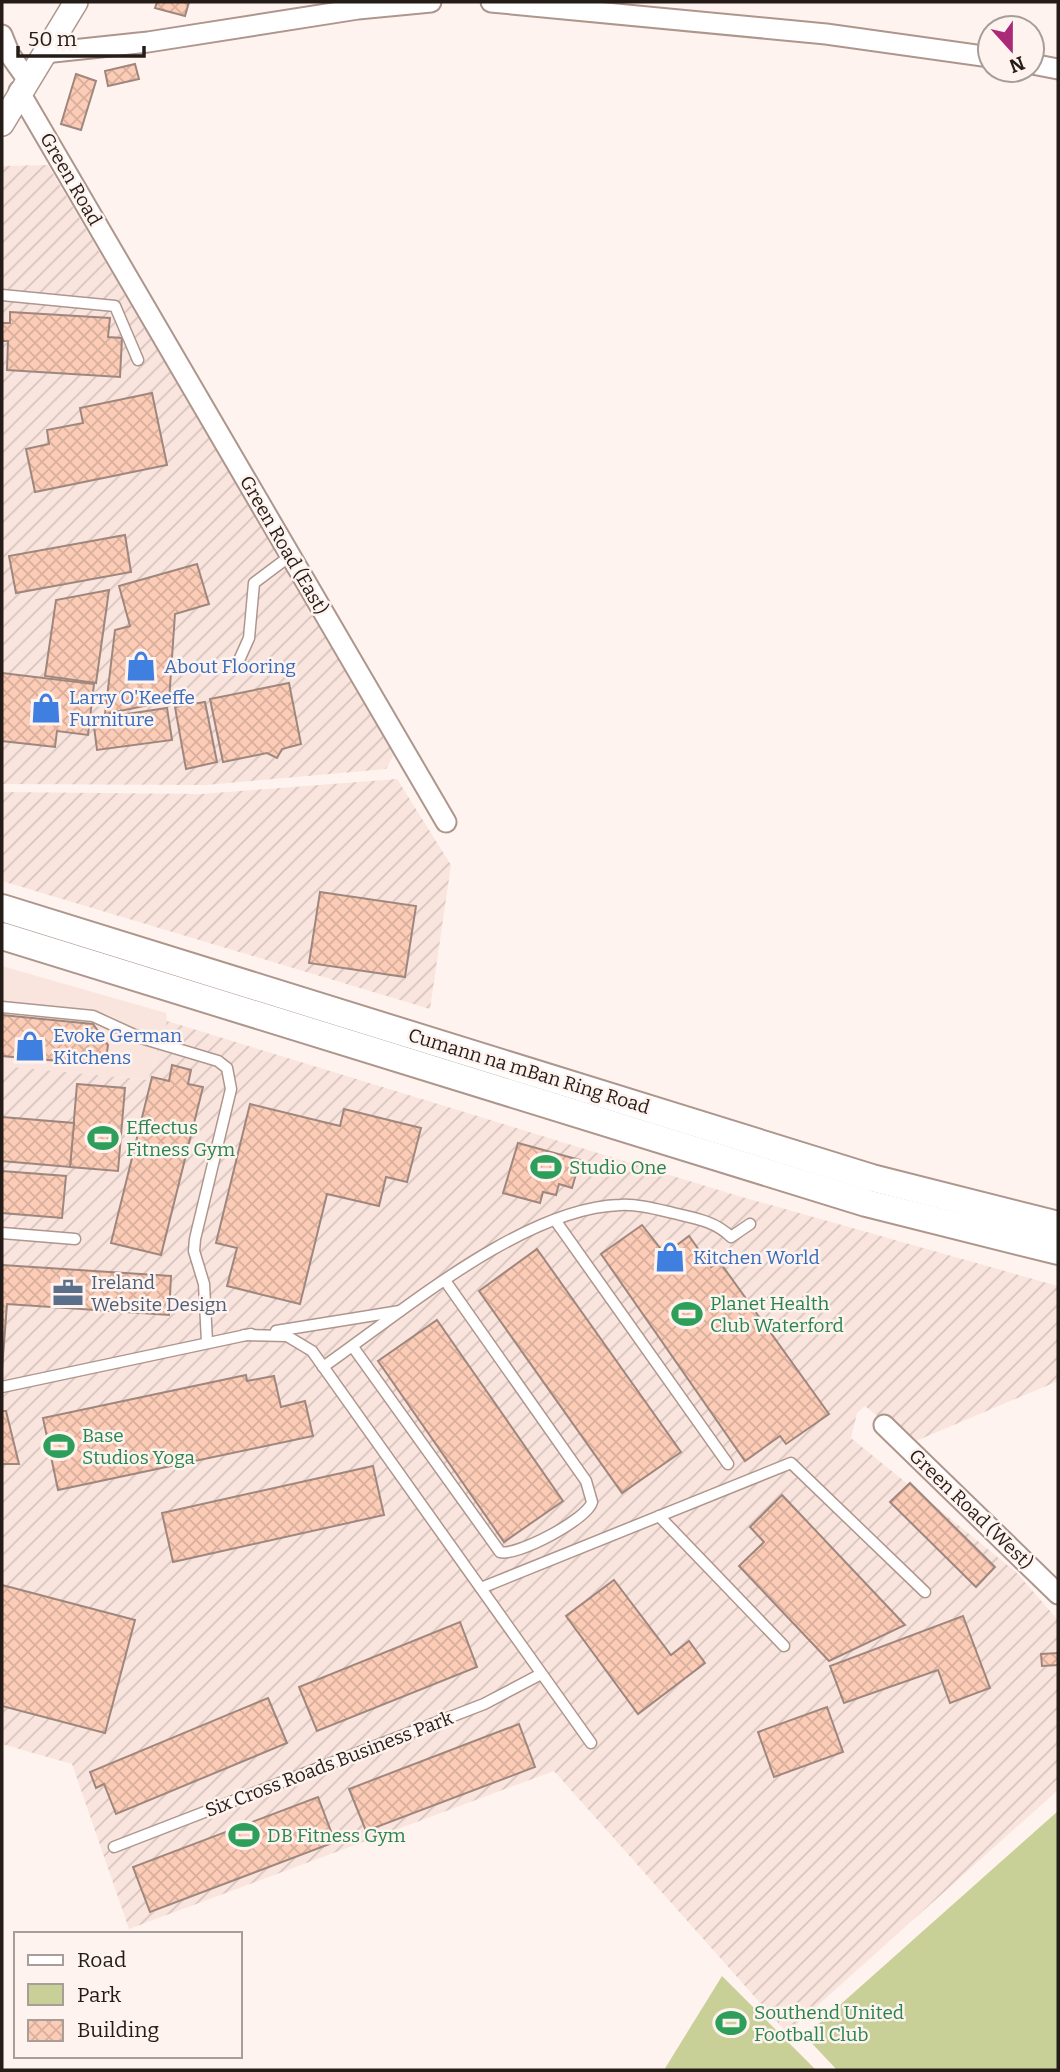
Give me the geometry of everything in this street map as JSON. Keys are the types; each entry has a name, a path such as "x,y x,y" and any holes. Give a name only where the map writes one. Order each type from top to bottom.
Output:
{"main road":[{"name":"Cumann na mBan Ring Road","path":"2,908 872,1178 1058,1225"},
{"name":"Cumann na mBan Ring Road","path":"2,936 853,1199 1058,1251"}],"street":[{"path":"2,124 23,85 76,2"},
{"path":"44,52 134,44 358,9 431,2"},
{"path":"491,2 826,34 976,56"},
{"path":"2,34 23,85"},
{"name":"Green Road","path":"23,85 122,268"},
{"name":"Green Road (East)","path":"122,268 446,822"},
{"name":"Green Road (West)","path":"884,1425 1058,1594"}],"lane":[{"path":"2,295 115,306 138,360"},
{"path":"236,667 249,638 254,583 290,556"},
{"path":"2,1007 93,1016 141,1038 218,1061 227,1068 231,1089 194,1245 203,1278 207,1342"},
{"path":"323,1367 500,1245 555,1220 603,1206 638,1206 705,1221 731,1237 750,1224"},
{"path":"555,1220 727,1464"},
{"path":"2,1233 75,1239"},
{"path":"353,1347 498,1551 505,1554 514,1552 580,1519 591,1506 589,1486 446,1282"},
{"path":"2,1387 244,1335 375,1317 414,1304"},
{"path":"244,1335 270,1334 294,1339 309,1348 591,1743"},
{"path":"481,1588 790,1463 925,1592"},
{"path":"659,1516 784,1646"},
{"name":"Six Cross Roads Business Park","path":"114,1847 484,1704 541,1674"}],"shaded area":[{"path":"48,165 395,753 386,769 206,785 2,784 2,166"},
{"path":"397,779 451,865 430,1009 2,881 2,792 202,794"},
{"path":"2,966 166,1013 167,1021 148,1080 2,1066"},
{"path":"167,1021 735,1195 1058,1286 1058,1381 911,1443 865,1406 857,1413 851,1438 1016,1572 1058,1620 1058,1790 787,2033 554,1771 129,1929 72,1764 2,1744 2,1066 148,1080"}],"green space":[{"path":"1058,1811 1058,2070 837,2070 805,2036"},
{"name":"Southend United Football Club","path":"722,1976 816,2070 664,2070"}],"building":[{"path":"157,2 189,2 185,16 155,8"},
{"path":"135,64 139,79 108,86 105,71"},
{"path":"76,74 96,81 81,130 61,124"},
{"path":"10,312 110,318 108,337 122,338 120,377 7,370 8,341 2,341 2,323 10,323"},
{"path":"152,393 167,465 35,492 26,449 49,444 47,430 83,423 80,408"},
{"path":"125,535 131,572 16,593 9,556"},
{"name":"About Flooring","path":"197,564 209,604 175,614 169,701 105,714 115,630 130,626 119,586"},
{"path":"109,590 96,683 45,676 56,600"},
{"name":"Larry O'Keeffe Furniture","path":"2,673 94,684 88,735 57,731 55,747 2,741"},
{"path":"289,683 301,744 282,749 277,758 267,753 223,762 210,699"},
{"path":"205,702 217,762 186,769 175,707"},
{"path":"167,708 172,740 97,750 93,719"},
{"path":"320,892 416,906 405,977 309,963"},
{"path":"2,1015 93,1024 108,1045 105,1065 2,1056"},
{"path":"172,1065 191,1070 188,1084 203,1087 161,1255 111,1243 152,1077 169,1081"},
{"path":"77,1084 125,1088 118,1171 70,1167"},
{"path":"250,1104 340,1126 344,1109 421,1128 407,1182 386,1177 379,1206 327,1194 300,1304 227,1286 237,1248 216,1243"},
{"path":"2,1117 74,1123 70,1167 2,1161"},
{"path":"518,1143 580,1160 572,1188 559,1184 556,1195 543,1192 540,1203 503,1193"},
{"path":"2,1171 66,1176 62,1218 2,1213"},
{"path":"642,1225 665,1254 689,1236 711,1267 719,1261 829,1414 786,1444 780,1436 745,1461 601,1254"},
{"path":"537,1249 681,1452 622,1493 479,1291"},
{"path":"2,1265 171,1276 169,1315 7,1304 2,1370"},
{"path":"437,1320 563,1501 504,1542 378,1361"},
{"path":"246,1375 247,1381 274,1376 281,1407 305,1401 313,1436 58,1490 43,1418"},
{"path":"2,1411 6,1411 19,1464 2,1464"},
{"path":"373,1466 384,1515 173,1562 162,1513"},
{"path":"910,1483 995,1567 976,1587 890,1502"},
{"path":"782,1495 905,1625 829,1661 739,1566 764,1542 750,1527"},
{"path":"614,1580 671,1655 689,1641 705,1663 638,1714 566,1616"},
{"path":"2,1585 135,1620 105,1733 2,1706"},
{"path":"963,1616 990,1688 950,1703 938,1670 844,1703 830,1666"},
{"path":"460,1622 477,1667 317,1731 299,1687"},
{"path":"1058,1653 1058,1665 1042,1666 1041,1654"},
{"path":"268,1698 287,1743 116,1814 104,1784 96,1788 90,1772"},
{"path":"827,1707 843,1752 774,1777 758,1732"},
{"path":"519,1724 535,1767 366,1831 349,1789"},
{"path":"318,1797 335,1842 150,1912 133,1867"}],"place":[{"name":"About Flooring","path":"141,666"},
{"name":"Larry O'Keeffe Furniture","path":"46,708"},
{"name":"Evoke German Kitchens","path":"30,1046"},
{"name":"Effectus Fitness Gym","path":"103,1138"},
{"name":"Studio One","path":"546,1167"},
{"name":"Kitchen World","path":"670,1257"},
{"name":"Ireland Website Design","path":"68,1293"},
{"name":"Planet Health Club Waterford","path":"687,1314"},
{"name":"Base Studios Yoga","path":"59,1446"},
{"name":"DB Fitness Gym","path":"244,1835"},
{"name":"Southend United Football Club","path":"731,2023"}]}
